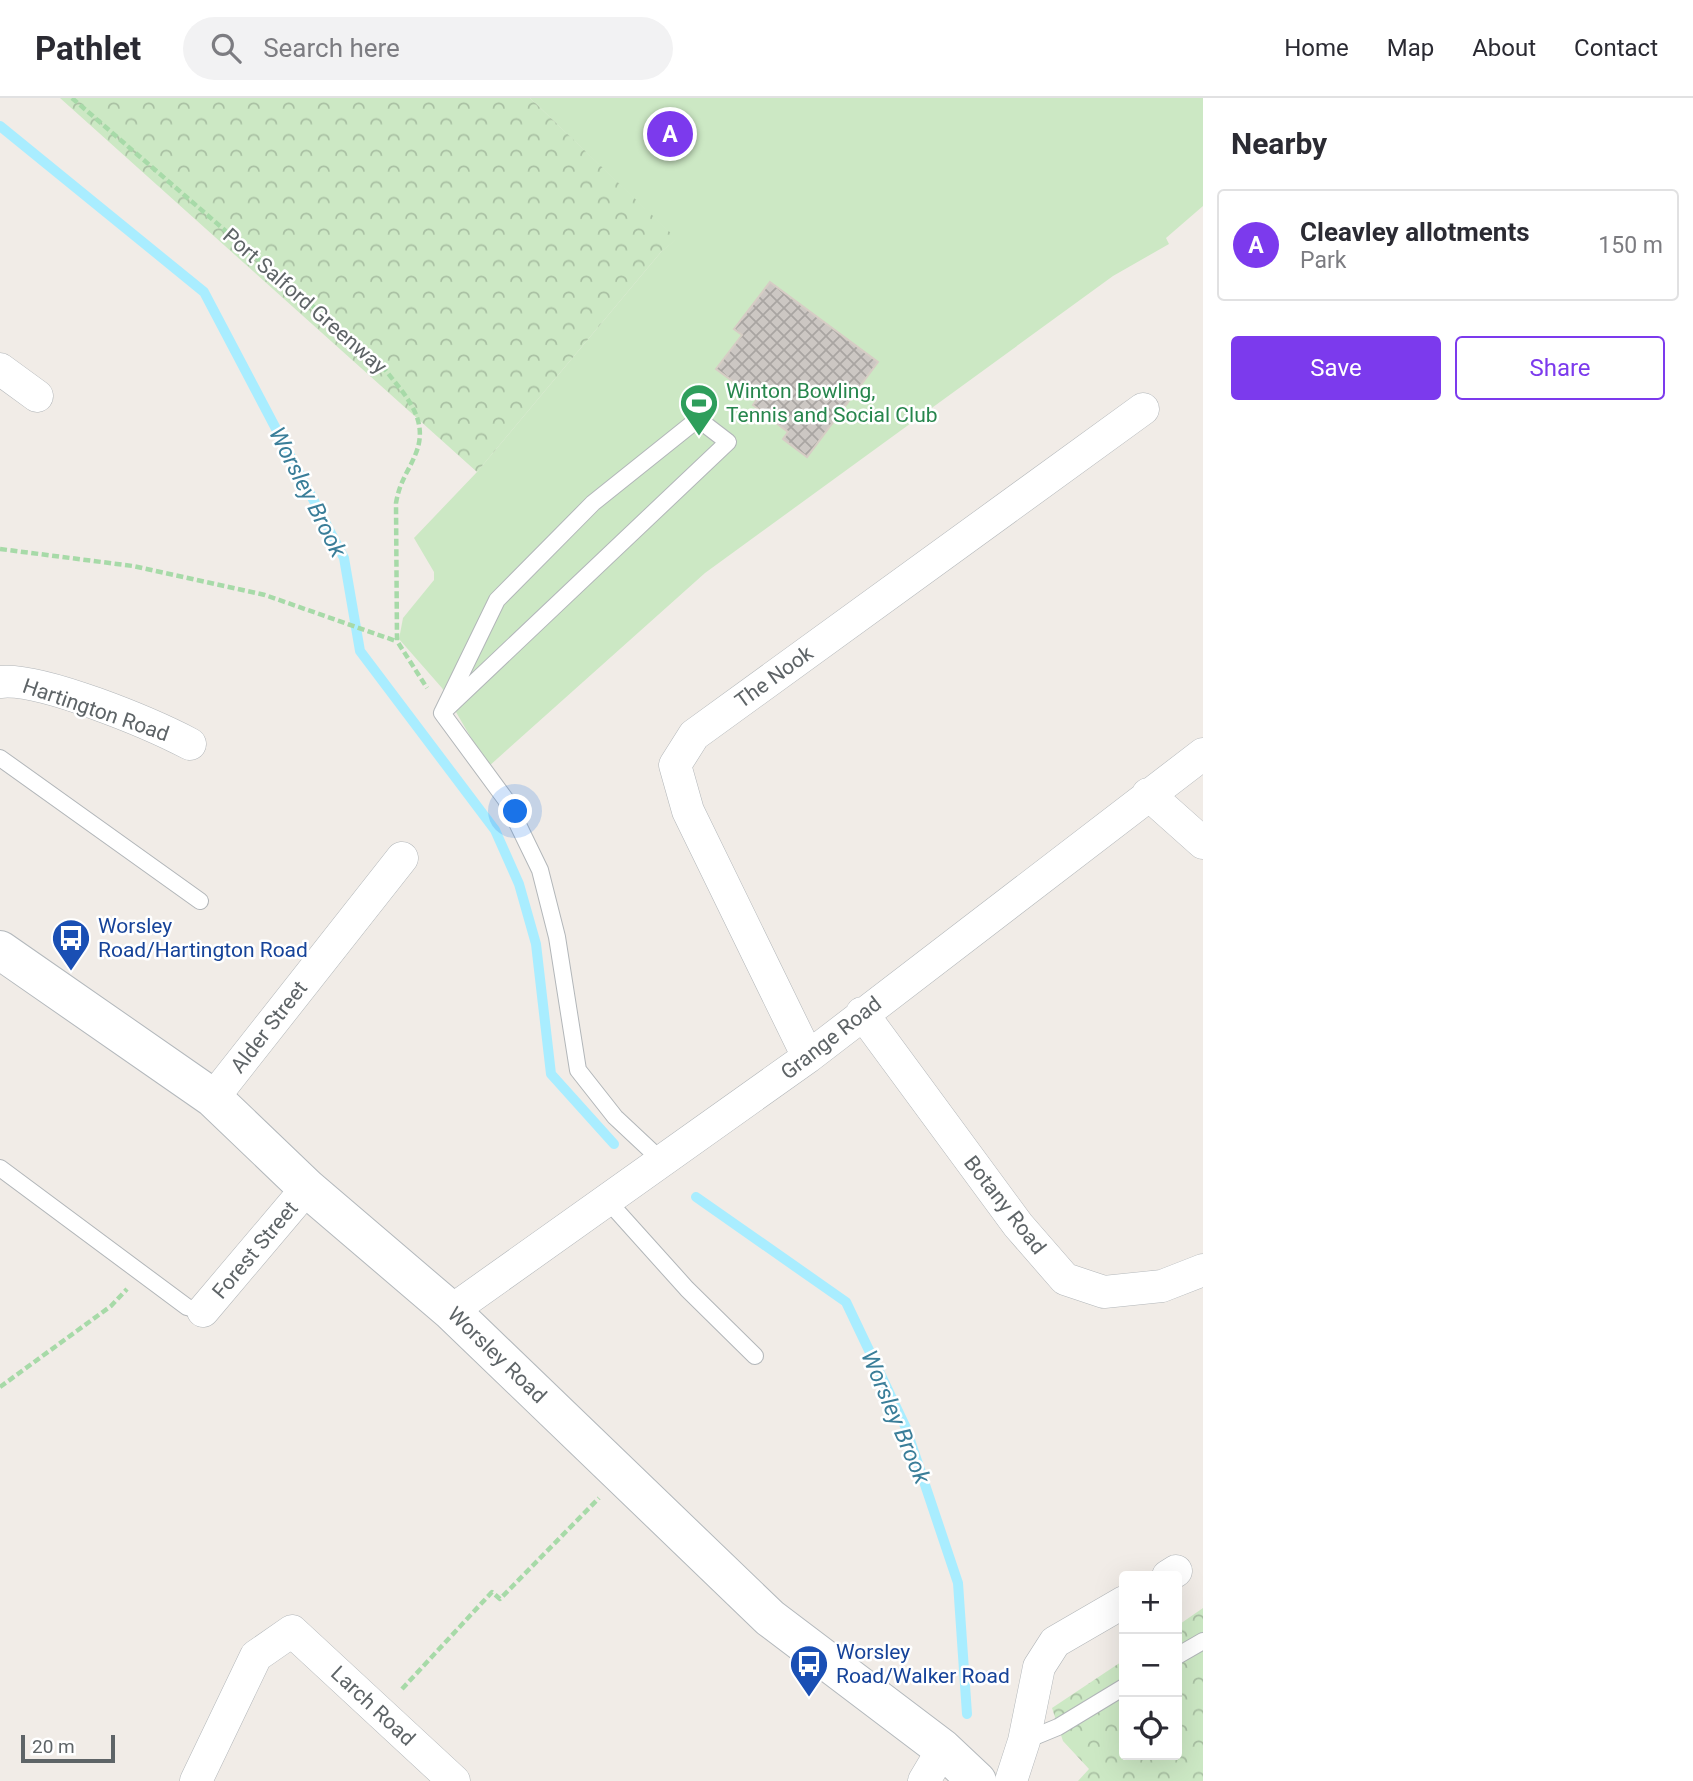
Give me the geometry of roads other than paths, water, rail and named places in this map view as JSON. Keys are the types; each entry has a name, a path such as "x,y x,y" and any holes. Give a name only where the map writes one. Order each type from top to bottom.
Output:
{"main road":[{"name":"Worsley Road","path":"0,950 213,1098 307,1188 451,1311 770,1618 933,1765 976,1781"}],"street":[{"path":"0,369 37,396"},
{"name":"The Nook","path":"808,1057 688,811 675,765 694,735 1143,409"},
{"name":"Hartington Road","path":"0,682 36,685 129,717 190,744"},
{"name":"Grange Road","path":"451,1311 808,1057 1203,754"},
{"path":"1148,794 1203,843"},
{"name":"Alder Street","path":"213,1098 402,858"},
{"name":"Botany Road","path":"862,1013 1018,1225 1065,1279 1104,1292 1162,1286 1203,1270"},
{"name":"Forest Street","path":"203,1311 307,1188"},
{"path":"1011,1781 1024,1741 1039,1667 1055,1642 1119,1605"},
{"name":"Larch Road","path":"196,1781 256,1656 292,1631 454,1781"}],"lane":[{"path":"698,419 728,442 442,713 497,600 593,503 698,419"},
{"path":"442,713 506,800 540,870 557,937 578,1070 615,1117 662,1161"},
{"path":"0,758 200,901"},
{"path":"0,1168 187,1307 203,1311"},
{"path":"607,1200 679,1281 755,1356"},
{"path":"1182,1653 1203,1641"},
{"path":"1024,1741 1058,1727 1119,1690"}],"waterway":[{"name":"Worsley Brook","path":"0,126 204,292 344,558 360,651 495,830 519,884 536,944 551,1074 614,1144"},
{"name":"Worsley Brook","path":"696,1197 846,1302 906,1428 958,1583 967,1714"}],"place":[{"name":"Cleavley allotments","path":"670,134"},
{"name":"Winton Bowling, Tennis and Social Club","path":"699,437"},
{"name":"Worsley Road/Hartington Road","path":"71,972"},
{"name":"Worsley Road/Walker Road","path":"809,1698"}]}
